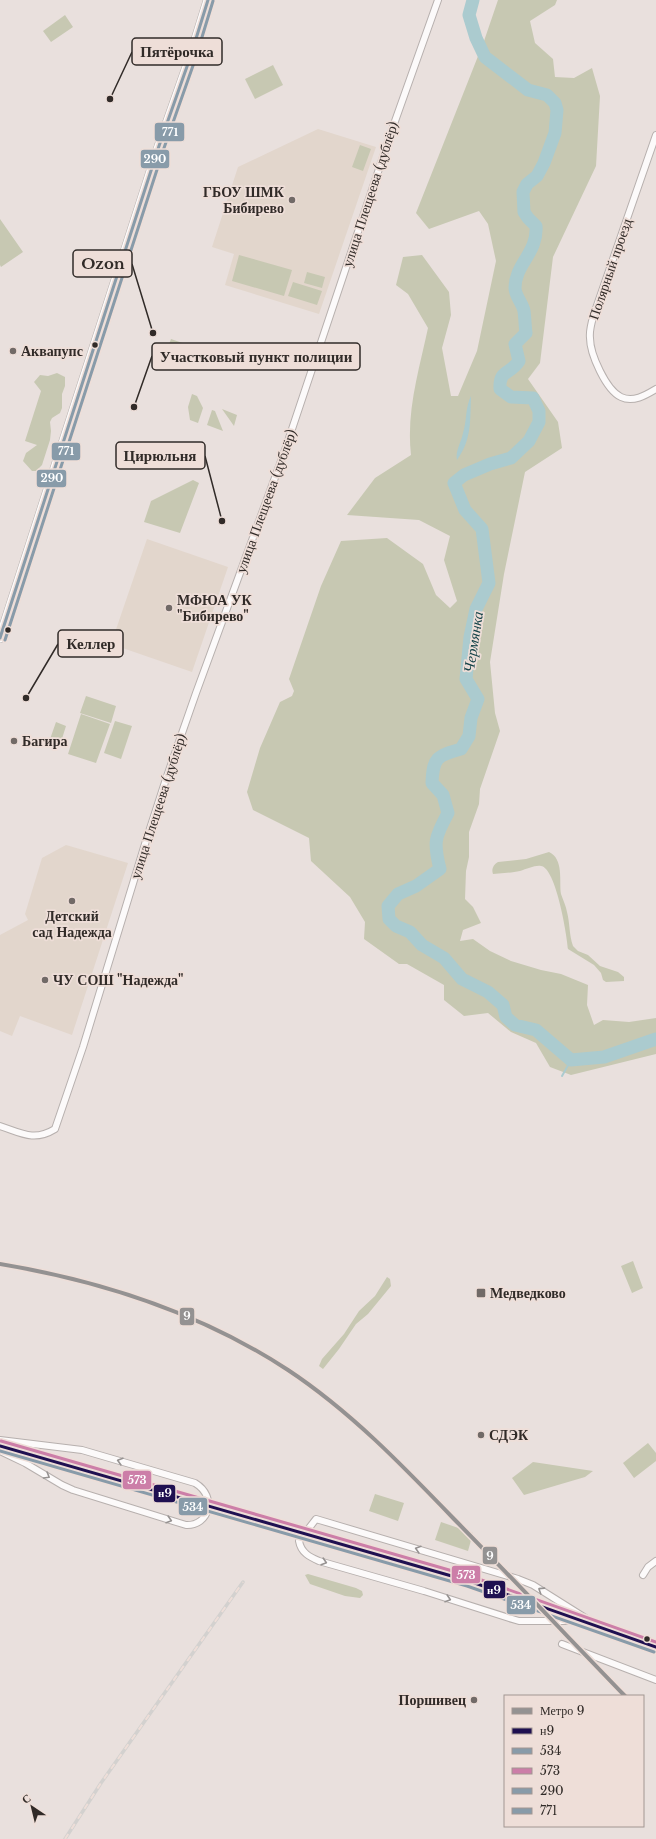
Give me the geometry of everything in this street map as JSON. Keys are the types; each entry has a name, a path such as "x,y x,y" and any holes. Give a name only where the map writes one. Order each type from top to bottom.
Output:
{"main road":[{"path":"0,638 206,2"},
{"path":"0,1446 328,1539 469,1581 656,1647"}],"street":[{"name":"улица Плещеева (дублёр)","path":"0,1126 32,1136 44,1135 55,1129 83,1047 166,779 197,689 284,453 394,124 438,0"},
{"name":"Полярный проезд","path":"656,135 591,325 590,338 595,359 604,377 613,390 622,398 637,399 656,389"},
{"path":"0,1440 82,1450 182,1479 201,1487 206,1491 209,1504 204,1515 198,1522 192,1526 186,1525 74,1490 62,1485 25,1462 0,1451"},
{"path":"588,1622 519,1621 508,1618 424,1591 319,1561 301,1549 299,1541 316,1518 518,1579 533,1586 597,1626"},
{"path":"643,1575 648,1567 656,1561"},
{"path":"562,1644 656,1680"}],"shaded area":[{"name":"ГБОУ ШМК Бибирево","path":"318,129 376,147 319,314 225,285 234,254 212,247 238,167"},
{"name":"МФЮА УК \"Бибирево\"","path":"147,539 228,567 192,672 111,644"},
{"path":"66,845 128,863 72,1035 20,1016 12,1036 0,1031 0,935 28,920 25,914 42,858"}],"green space":[{"path":"498,0 557,0 555,5 530,21 535,43 553,59 555,77 574,78 592,68 600,96 596,166 553,257 540,363 528,379 558,422 562,448 525,472 504,574 490,662 495,713 500,731 480,789 479,804 469,832 469,857 466,871 465,899 473,907 481,923 463,930 460,941 473,939 490,951 511,961 561,974 588,985 587,1005 594,1025 603,1020 629,1022 656,1018 656,1054 571,1075 550,1067 536,1043 511,1032 488,1013 464,1016 444,1000 444,985 407,964 399,964 364,939 365,922 350,897 311,861 309,838 253,810 247,792 260,748 280,702 292,696 294,691 289,679 321,586 341,541 387,538 423,564 436,595 450,608 457,601 444,560 450,536 419,520 347,515 375,478 411,455 410,423 414,391 428,328 408,294 396,285 403,257 422,255 449,292 451,315 442,348 451,396 458,396 477,351 496,261 488,224 479,211 429,229 416,213 484,41"},
{"path":"65,15 73,27 51,42 43,31"},
{"path":"273,65 283,85 255,99 245,79"},
{"path":"360,145 371,149 363,171 352,167"},
{"path":"0,219 23,252 1,267 0,265"},
{"path":"239,255 292,270 284,296 232,281"},
{"path":"307,272 325,277 322,288 304,283"},
{"path":"293,282 322,291 317,305 288,296"},
{"path":"171,339 191,346 185,360 166,352"},
{"path":"57,373 65,377 65,386 62,394 62,408 60,413 52,418 50,422 50,440 42,465 36,471 32,471 23,461 26,453 37,445 25,441 41,391 34,382 40,375 48,376"},
{"path":"192,394 197,396 203,408 198,423 190,420 188,407"},
{"path":"222,409 237,415 234,426"},
{"path":"212,410 215,411 223,431 207,425"},
{"path":"193,480 199,483 180,533 144,522 151,501"},
{"path":"86,696 116,706 111,723 80,713"},
{"path":"81,714 110,724 96,763 68,754"},
{"path":"115,721 132,726 121,759 104,753"},
{"path":"56,722 66,726 60,745 49,742"},
{"path":"549,852 554,855 559,865 561,894 567,910 573,946 578,951 588,955 600,966 618,972 624,977 624,981 606,982 603,980 601,973 594,965 568,949 560,903 556,889 546,870 539,866 517,872 493,874 493,867 498,862 526,859"},
{"path":"633,1261 643,1288 632,1293 621,1266"},
{"path":"387,1277 390,1279 391,1286 368,1314 356,1324 323,1369 319,1366 322,1359 344,1334 359,1311 375,1296"},
{"path":"648,1443 656,1453 656,1461 634,1478 623,1463"},
{"path":"533,1462 593,1471 585,1477 524,1495 512,1478"},
{"path":"375,1494 404,1503 398,1521 369,1511"},
{"path":"441,1522 473,1533 468,1551 435,1540"},
{"path":"308,1574 356,1588 362,1591 363,1595 360,1598 345,1596 310,1584 305,1575"}],"water":[{"path":"471,396 468,437 457,460 457,450 462,437"}],"waterway":[{"name":"Чермянка","path":"473,0 469,15 476,38 485,57 528,90 547,95 555,103 557,110 555,133 544,163 537,176 527,184 523,192 524,212 536,226 534,244 519,272 515,288 516,294 524,311 526,333 515,344 519,361 503,375 500,383 500,389 511,397 533,398 539,411 539,422 529,441 511,458 490,464 464,475 454,483 465,510 482,529 489,583 476,609 470,637 466,679 478,699 471,718 469,736 461,749 442,756 435,763 432,783 443,795 448,813 440,828 436,840 436,852 440,869 416,886 398,894 388,906 389,919 396,926 410,932 422,945 444,958 462,979 488,992 503,1005 506,1017 515,1025 536,1030 571,1060 604,1057 656,1039"},
{"path":"562,1076 571,1060"}],"railway":[{"path":"65,1839 101,1783 243,1582"}],"metro line":[{"name":"9","path":"0,1264 76,1280 150,1302 221,1332 288,1370 333,1403 395,1459 624,1695"}],"transit line":[{"name":"290","path":"0,638 159,146 190,58 208,0"},
{"name":"771","path":"5,640 213,1"},
{"name":"573","path":"1,1441 470,1576 656,1642"},
{"name":"н9","path":"0,1446 469,1581 656,1647"},
{"name":"534","path":"0,1451 467,1586 654,1652"}],"place":[{"name":"Пятёрочка","path":"110,99"},
{"name":"ГБОУ ШМК Бибирево","path":"292,200"},
{"name":"Ozon","path":"153,333"},
{"name":"Аквапупс","path":"13,351"},
{"name":"Участковый пункт полиции","path":"134,407"},
{"name":"Цирюльня","path":"222,521"},
{"name":"МФЮА УК \"Бибирево\"","path":"169,608"},
{"name":"Келлер","path":"26,698"},
{"name":"Багира","path":"14,741"},
{"name":"Детский сад Надежда","path":"72,901"},
{"name":"ЧУ СОШ \"Надежда\"","path":"45,980"},
{"name":"Медведково","path":"481,1293"},
{"name":"СДЭК","path":"481,1435"},
{"name":"Поршивец","path":"474,1700"}]}
